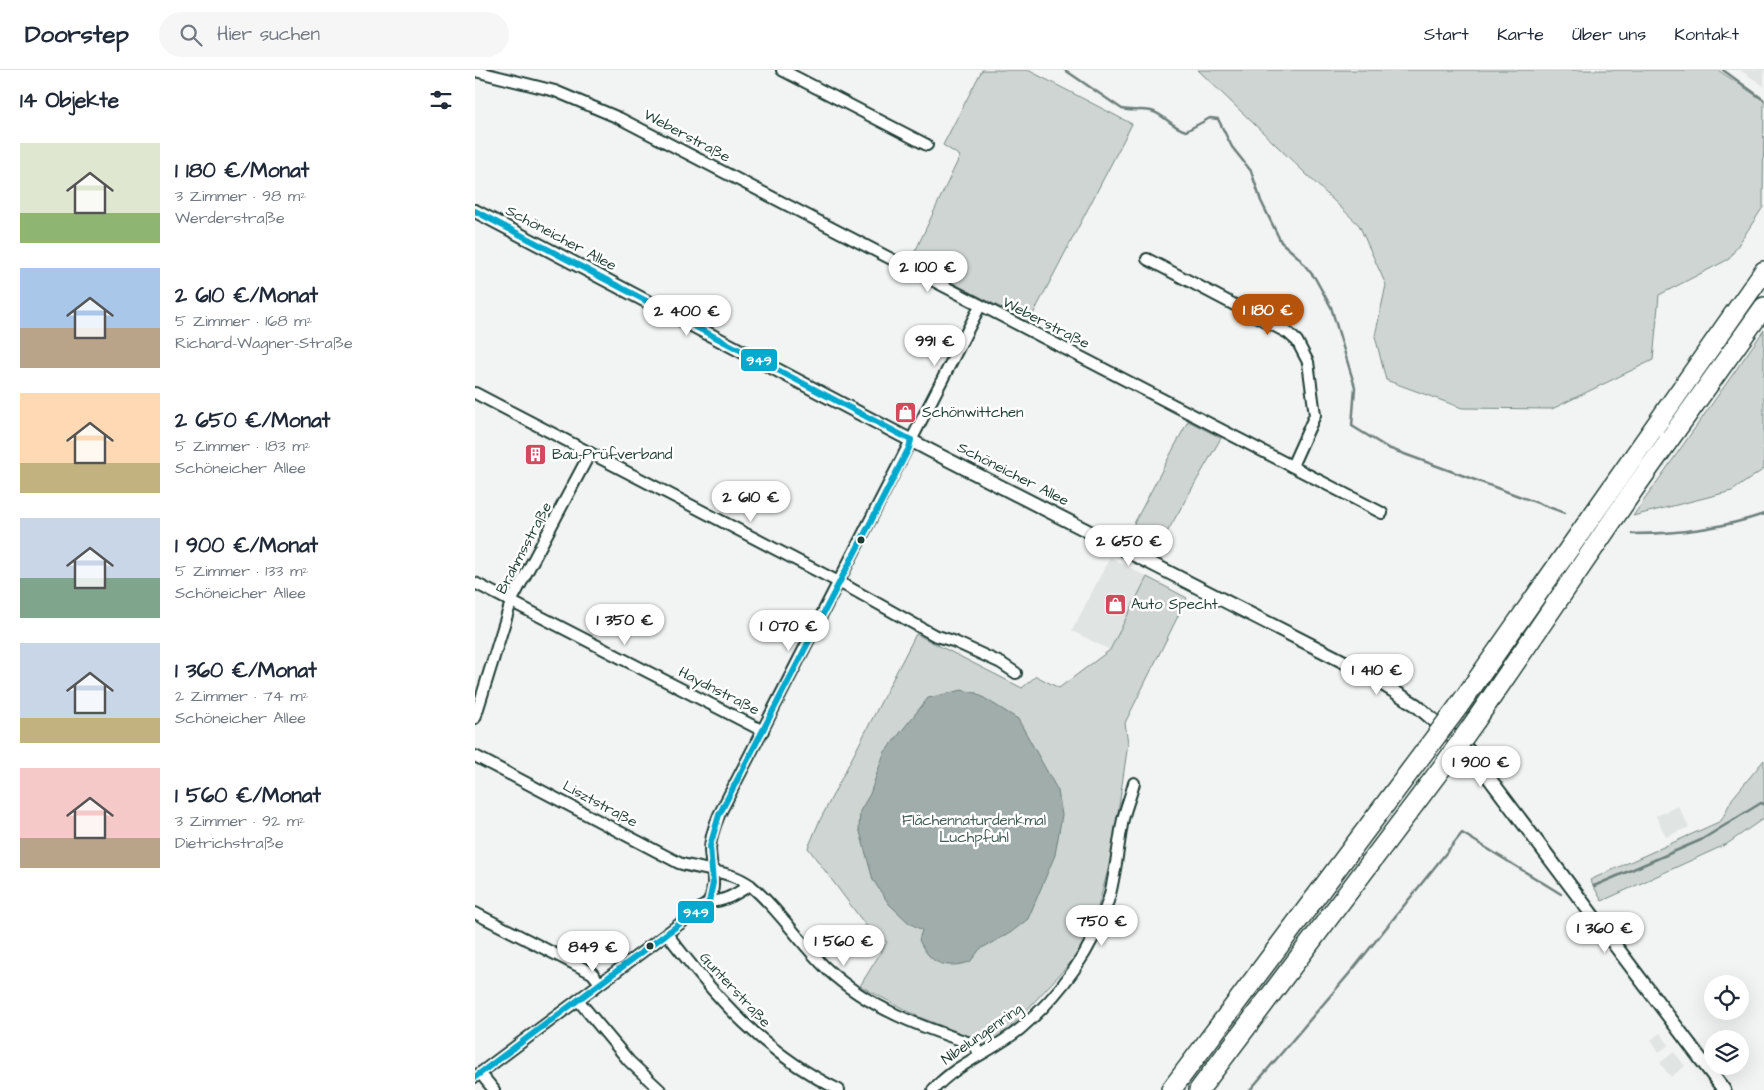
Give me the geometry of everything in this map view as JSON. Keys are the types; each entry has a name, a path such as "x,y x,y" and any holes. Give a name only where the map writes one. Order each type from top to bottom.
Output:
{"highway":[{"path":"1171,1090 1458,707 1764,271"},
{"path":"1199,1090 1443,765 1634,489 1764,307"}],"street":[{"path":"782,70 927,145"},
{"name":"Weberstraße","path":"475,71 536,85 599,108 1382,513"},
{"name":"Schöneicher Allee","path":"475,211 911,440 1391,688 1435,720 1476,759 1724,1090"},
{"path":"1147,258 1288,333 1297,340 1308,362 1315,415 1292,466"},
{"path":"494,1090 478,1075 709,902 714,891 714,870 710,850 712,832 980,306"},
{"path":"475,393 934,635 953,641 1016,673"},
{"name":"Brahmsstraße","path":"475,718 511,602 590,453"},
{"name":"Haydnstraße","path":"475,583 763,731"},
{"name":"Lisztstraße","path":"475,756 679,862 714,870 750,885"},
{"name":"Nibelungenring","path":"933,1090 979,1054 1018,1030 1059,990 1084,955 1100,923 1108,900 1123,818 1135,783"},
{"path":"709,902 719,902 733,897 750,885 827,969 846,984 904,1019 973,1044 979,1054"},
{"path":"475,913 592,973 600,983"},
{"name":"Gunterstraße","path":"667,934 696,971 748,1029 786,1058 839,1090"},
{"path":"578,1000 617,1048 660,1090"}],"shaded area":[{"path":"1740,70 1764,70 1764,86"},
{"path":"1110,557 1147,577 1110,650 1072,631"},
{"path":"962,690 976,693 1018,719 1058,791 1062,815 1055,855 1028,919 1010,933 980,949 970,962 946,965 939,963 928,955 919,940 922,930 909,923 889,904 873,880 859,828 860,811 870,794 884,753 928,698"},
{"path":"1678,806 1689,827 1666,837 1656,816"},
{"path":"1660,1033 1669,1045 1659,1052 1651,1040"},
{"path":"1674,1052 1685,1066 1671,1077 1660,1063"}],"green space":[{"path":"982,70 1028,70 1132,124 1029,322 916,264 913,256 960,156 943,145"},
{"path":"1198,70 1718,70 1764,101 1763,207 1729,259 1659,295 1653,360 1552,409 1462,408 1386,380 1375,336 1386,285 1359,225"},
{"path":"1764,330 1764,469 1732,491 1633,516"},
{"path":"1188,421 1221,438 1158,548 1129,533"},
{"name":"Flächennaturdenkmal Luchpfuhl","path":"1147,577 1187,598 1125,723 1128,743 1112,855 1091,933 1073,960 999,1040 986,1043 919,1017 860,986 887,942 867,927 808,848 819,822 916,634 1022,688 1036,676 1059,688 1110,650"},
{"path":"1764,760 1764,818 1727,844 1602,901 1590,880 1721,821 1732,799"}],"waterway":[{"path":"1065,70 1122,109 1154,112 1176,127 1186,131 1210,118 1218,119 1232,147 1251,171 1261,201 1281,242 1298,257 1315,278 1331,307 1355,387 1352,426 1388,448 1565,513"},
{"path":"1723,70 1764,100"},
{"path":"1632,534 1699,529 1732,523 1764,514"},
{"path":"1594,886 1701,840 1761,803 1764,804"},
{"path":"1250,1090 1354,968 1462,833 1561,894"}],"transit line":[{"name":"949","path":"475,211 911,440"},
{"name":"949","path":"475,1077 709,902 713,883 710,846 719,815 909,448 911,440"}],"place":[{"name":"Schönwittchen","path":"906,412"},
{"name":"Bau-Prüfverband","path":"536,454"},
{"name":"Auto Specht","path":"1115,604"}]}
